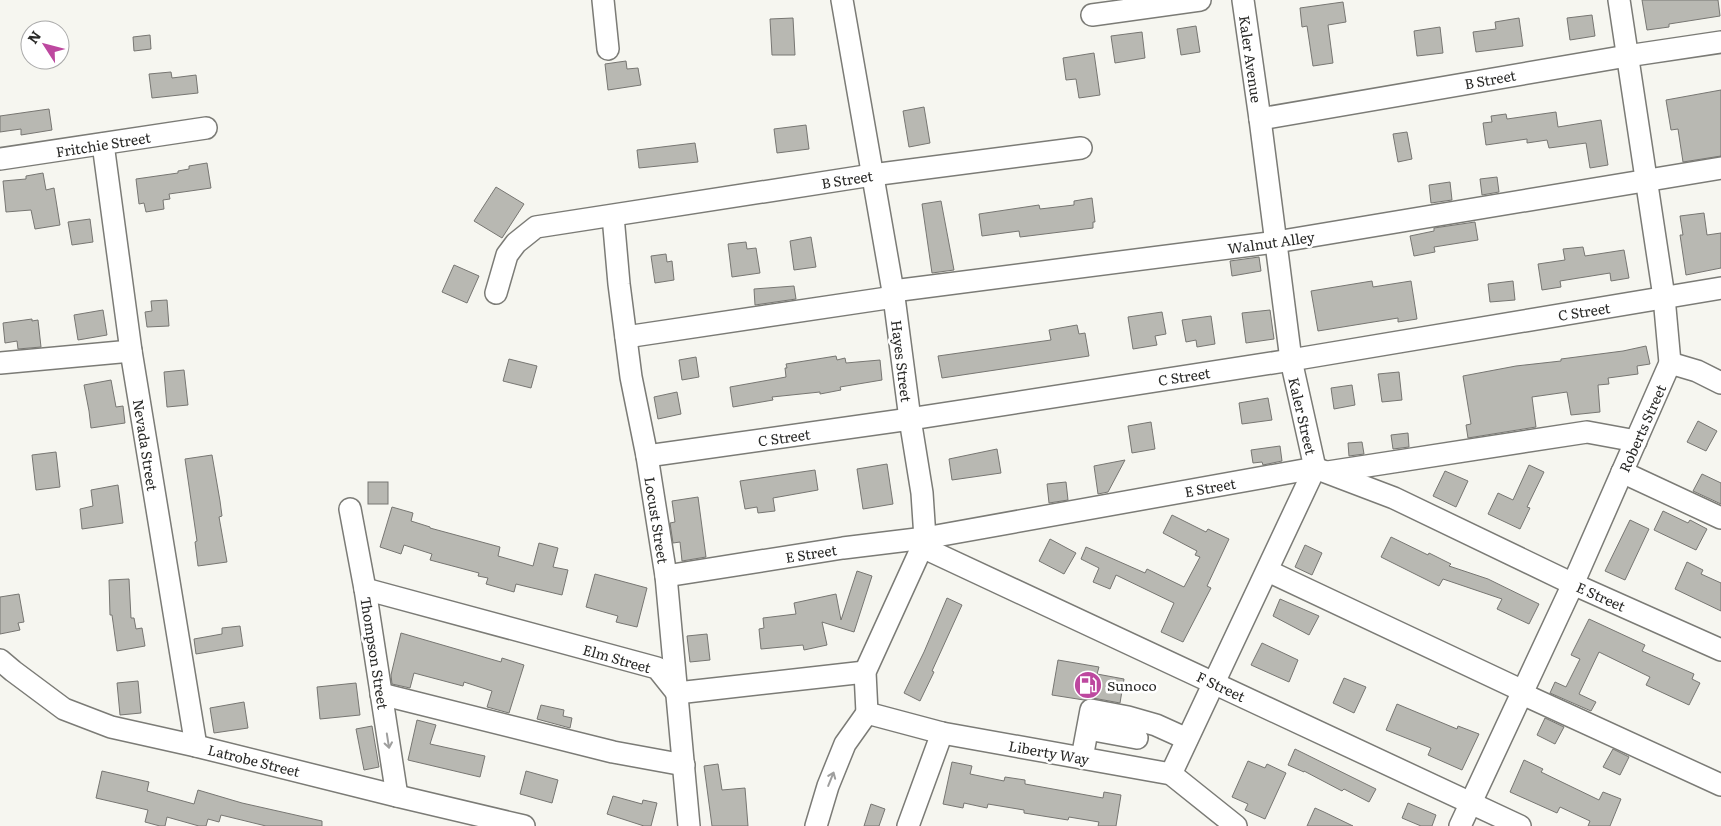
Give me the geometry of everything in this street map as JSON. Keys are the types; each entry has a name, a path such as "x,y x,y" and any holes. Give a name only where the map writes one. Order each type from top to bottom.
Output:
{"street":[{"path":"603,0 608,49"},
{"name":"Hayes Street","path":"842,0 894,294 910,419 922,493 924,542 865,672 867,713"},
{"path":"1092,16 1200,0"},
{"name":"Kaler Avenue","path":"1243,0 1260,118"},
{"name":"Roberts Street","path":"1460,826 1573,584 1670,363 1664,298 1619,0"},
{"name":"B Street","path":"1260,118 1721,42"},
{"name":"Kaler Street","path":"1171,774 1213,682 1320,470 1291,360 1260,118"},
{"name":"Fritchie Street","path":"0,159 206,128"},
{"name":"Nevada Street","path":"103,144 131,351 196,746"},
{"name":"B Street","path":"496,294 507,255 516,243 536,227 872,175 1081,148"},
{"name":"Walnut Alley","path":"626,337 894,294 1276,242 1721,168"},
{"name":"Locust Street","path":"613,216 631,377 666,576 689,826"},
{"name":"C Street","path":"646,456 910,419 1291,360 1721,288"},
{"path":"0,363 131,351"},
{"path":"1670,363 1721,383"},
{"path":"1320,470 1587,432 1636,441"},
{"name":"E Street","path":"666,576 843,548 924,542 1320,470 1394,498 1573,584 1721,650"},
{"path":"1622,472 1721,518"},
{"name":"Thompson Street","path":"350,509 365,590 397,796"},
{"name":"F Street","path":"924,542 1213,682 1520,826"},
{"path":"1268,571 1523,690 1530,696 1721,784"},
{"name":"Elm Street","path":"365,590 657,668 677,693"},
{"name":"Latrobe Street","path":"0,660 64,709 111,727 524,826"},
{"path":"677,693 865,672"},
{"path":"381,694 613,752 684,765"},
{"path":"816,826 828,786 845,744 867,713 942,733 908,826"},
{"path":"1086,736 1137,740 1156,725 1187,739"},
{"name":"Liberty Way","path":"942,733 1086,736 1137,740 1171,774 1236,826"}],"building":[{"path":"1642,0 1718,0 1720,16 1669,24 1669,27 1647,30"},
{"path":"1343,2 1346,22 1328,25 1333,63 1313,66 1307,26 1302,27 1300,8"},
{"path":"1592,15 1595,36 1570,40 1567,18"},
{"path":"793,18 795,55 772,55 770,19"},
{"path":"1519,18 1523,46 1476,52 1473,32 1496,29 1495,22"},
{"path":"1196,26 1200,52 1181,55 1177,29"},
{"path":"1440,27 1443,53 1417,56 1414,31"},
{"path":"1142,32 1145,58 1115,63 1111,36"},
{"path":"150,35 151,49 134,51 133,37"},
{"path":"1094,53 1100,95 1079,98 1076,79 1066,80 1063,58"},
{"path":"626,61 627,69 638,68 641,85 608,90 605,64"},
{"path":"171,72 172,78 196,75 198,93 152,98 149,74"},
{"path":"1721,90 1721,156 1683,162 1678,129 1671,130 1666,100"},
{"path":"924,107 930,143 909,147 903,111"},
{"path":"49,109 52,130 21,135 21,129 0,132 0,116"},
{"path":"1556,112 1558,127 1601,120 1608,165 1590,168 1586,143 1549,148 1547,140 1527,143 1527,139 1486,145 1483,123 1492,122 1491,116 1506,114 1507,119"},
{"path":"806,125 809,149 777,153 774,129"},
{"path":"1407,132 1412,159 1398,162 1393,134"},
{"path":"695,143 698,162 639,168 637,150"},
{"path":"207,163 211,188 169,194 170,199 163,200 164,209 146,212 144,203 139,204 136,179 178,173 178,171 189,169 189,166"},
{"path":"43,173 46,190 54,188 60,225 35,229 31,210 6,212 3,181 26,179 26,176"},
{"path":"1497,177 1499,192 1482,195 1480,179"},
{"path":"1450,182 1452,200 1431,203 1429,185"},
{"path":"496,187 524,204 502,238 474,221"},
{"path":"1092,198 1095,222 1093,222 1093,228 1020,237 1019,231 982,236 979,214 1039,205 1040,209 1074,205 1074,201"},
{"path":"941,201 954,270 932,273 922,204"},
{"path":"1704,213 1707,235 1721,233 1721,268 1686,275 1680,235 1683,235 1680,216"},
{"path":"90,219 93,242 72,245 68,222"},
{"path":"1475,222 1478,240 1434,247 1435,252 1414,256 1410,236 1434,231 1434,228"},
{"path":"811,237 816,267 794,270 790,241"},
{"path":"746,242 747,249 756,248 760,273 732,277 728,244"},
{"path":"1583,247 1585,256 1624,250 1629,278 1611,281 1610,273 1560,281 1561,287 1542,290 1538,264 1565,260 1563,249"},
{"path":"666,254 667,262 672,261 674,280 655,283 651,256"},
{"path":"1259,257 1261,271 1232,276 1230,261"},
{"path":"454,265 479,276 467,303 442,292"},
{"path":"1372,281 1373,287 1411,281 1417,319 1398,322 1398,318 1318,331 1311,291"},
{"path":"1513,281 1515,300 1490,302 1488,284"},
{"path":"794,286 796,299 755,305 754,289"},
{"path":"167,300 169,326 147,327 145,312 152,311 151,301"},
{"path":"103,310 107,335 78,340 74,315"},
{"path":"1270,310 1274,339 1246,343 1242,313"},
{"path":"1162,312 1166,334 1155,336 1157,345 1133,349 1128,317"},
{"path":"1211,316 1215,344 1197,347 1196,340 1186,342 1182,320"},
{"path":"32,319 32,321 38,320 41,347 18,349 17,341 5,343 3,323"},
{"path":"1077,325 1079,334 1085,333 1089,356 942,378 938,356 1051,340 1049,330"},
{"path":"1646,346 1650,364 1637,366 1638,374 1608,378 1609,384 1598,385 1600,412 1571,415 1567,392 1532,397 1536,427 1468,438 1466,425 1471,424 1463,376"},
{"path":"836,356 837,360 845,358 846,363 880,360 882,380 840,387 841,390 820,394 820,392 772,397 773,400 733,407 730,387 786,377 786,364"},
{"path":"696,357 699,377 682,380 679,360"},
{"path":"509,359 537,366 531,388 503,381"},
{"path":"184,370 188,405 167,407 164,372"},
{"path":"1399,372 1402,400 1382,402 1378,374"},
{"path":"111,380 116,407 123,406 125,423 91,428 84,385"},
{"path":"1352,385 1355,405 1334,409 1331,388"},
{"path":"677,392 681,414 658,419 654,397"},
{"path":"1268,398 1272,420 1242,424 1239,403"},
{"path":"1698,421 1717,431 1706,451 1687,442"},
{"path":"1151,422 1155,449 1132,453 1128,426"},
{"path":"1408,433 1409,447 1393,449 1391,435"},
{"path":"1362,442 1364,454 1349,456 1348,443"},
{"path":"1280,446 1282,461 1263,465 1262,462 1253,463 1251,450"},
{"path":"997,449 1001,473 952,480 949,459"},
{"path":"56,452 60,487 36,490 32,455"},
{"path":"212,455 222,516 219,517 227,562 198,566 195,542 197,541 185,459"},
{"path":"1125,460 1108,492 1098,494 1094,466"},
{"path":"887,464 893,504 863,509 857,469"},
{"path":"1529,465 1544,472 1527,507 1530,508 1520,529 1488,514 1498,493 1513,500"},
{"path":"815,470 818,490 773,498 775,511 758,513 757,507 745,509 740,481"},
{"path":"1445,471 1468,481 1456,507 1433,496"},
{"path":"1702,474 1721,483 1721,504 1693,491"},
{"path":"368,482 388,482 388,504 368,504"},
{"path":"1066,482 1068,500 1049,503 1047,484"},
{"path":"118,485 123,523 82,529 80,509 93,506 91,490"},
{"path":"698,497 706,557 682,561 680,542 673,543 670,523 675,522 672,501"},
{"path":"392,507 413,513 411,521 500,547 498,556 533,566 539,543 558,548 553,567 568,570 562,595 516,584 514,592 486,584 488,578 478,576 479,573 430,560 432,554 404,545 401,554 380,547"},
{"path":"1663,511 1688,523 1690,520 1707,529 1696,550 1654,530"},
{"path":"1172,515 1206,532 1208,529 1229,539 1207,586 1211,588 1183,642 1161,632 1174,603 1116,575 1110,589 1093,582 1099,568 1081,559 1086,547 1145,573 1147,569 1184,587 1200,557 1195,555 1197,551 1163,533"},
{"path":"1630,520 1649,529 1625,580 1605,571"},
{"path":"1391,537 1451,564 1449,566 1488,579 1539,604 1529,624 1497,609 1502,599 1443,579 1439,586 1381,557"},
{"path":"1050,539 1076,553 1064,574 1039,561"},
{"path":"1305,545 1322,553 1312,575 1295,567"},
{"path":"1687,562 1703,570 1701,574 1721,583 1721,611 1675,589"},
{"path":"857,571 872,576 854,632 822,622 827,645 804,650 803,645 761,649 759,629 764,628 763,618 796,614 794,603 836,594 841,620"},
{"path":"595,574 647,588 637,627 616,622 618,616 586,607"},
{"path":"129,579 131,618 134,618 136,629 142,628 145,646 117,651 112,615 110,615 109,580"},
{"path":"19,594 24,622 18,623 20,630 0,634 0,597"},
{"path":"947,598 962,605 920,701 904,693"},
{"path":"1280,599 1319,616 1309,635 1273,616"},
{"path":"1589,619 1645,645 1642,651 1694,674 1692,679 1700,683 1689,705 1646,685 1650,677 1599,652 1579,694 1596,702 1591,711 1550,693 1555,682 1566,687 1580,659 1571,655"},
{"path":"240,626 243,646 196,654 194,639 222,634 222,628"},
{"path":"401,633 501,662 502,658 524,665 509,713 487,707 492,691 464,682 463,686 414,673 410,688 392,684 391,675"},
{"path":"707,634 710,660 690,662 687,636"},
{"path":"1262,643 1298,660 1289,682 1251,665"},
{"path":"1058,660 1099,667 1097,674 1124,679 1120,703 1093,698 1084,700 1052,695"},
{"path":"1344,678 1366,687 1354,713 1333,703"},
{"path":"138,681 141,713 120,715 117,683"},
{"path":"356,683 360,715 320,719 317,687"},
{"path":"244,702 248,728 214,733 210,708"},
{"path":"1397,704 1457,729 1458,726 1479,734 1462,770 1428,755 1431,748 1386,730"},
{"path":"541,705 564,710 563,716 572,718 570,728 537,719"},
{"path":"1545,718 1564,727 1555,744 1537,735"},
{"path":"417,720 436,725 430,744 485,756 480,777 408,760"},
{"path":"372,726 379,767 364,770 356,729"},
{"path":"1295,749 1376,789 1369,802 1288,765"},
{"path":"1613,749 1629,757 1620,775 1603,767"},
{"path":"1524,760 1543,769 1541,772 1599,800 1603,792 1621,799 1610,826 1588,826 1590,821 1560,807 1557,813 1510,792"},
{"path":"1248,761 1265,768 1267,764 1286,773 1265,819 1245,810 1248,804 1232,797"},
{"path":"952,762 972,766 970,774 1004,781 1005,777 1025,780 1025,784 1103,798 1104,792 1121,795 1116,826 1098,826 1099,822 1069,817 1068,820 1024,813 1024,810 988,804 987,808 964,803 963,808 943,804"},
{"path":"718,764 722,790 745,788 748,826 712,826 704,766"},
{"path":"102,771 149,782 147,791 194,804 198,790 242,803 322,821 322,826 266,826 221,815 219,822 208,819 206,826 199,826 167,817 165,826 160,826 145,822 148,810 96,798"},
{"path":"526,771 558,780 552,803 520,794"},
{"path":"613,796 642,804 643,800 657,803 651,826 644,826 607,814"},
{"path":"1408,803 1436,815 1432,826 1421,826 1402,818"},
{"path":"871,804 885,809 879,826 864,826"},
{"path":"1315,808 1324,812 1353,826 1307,826"}],"place":[{"name":"Sunoco","path":"1088,685"}]}
